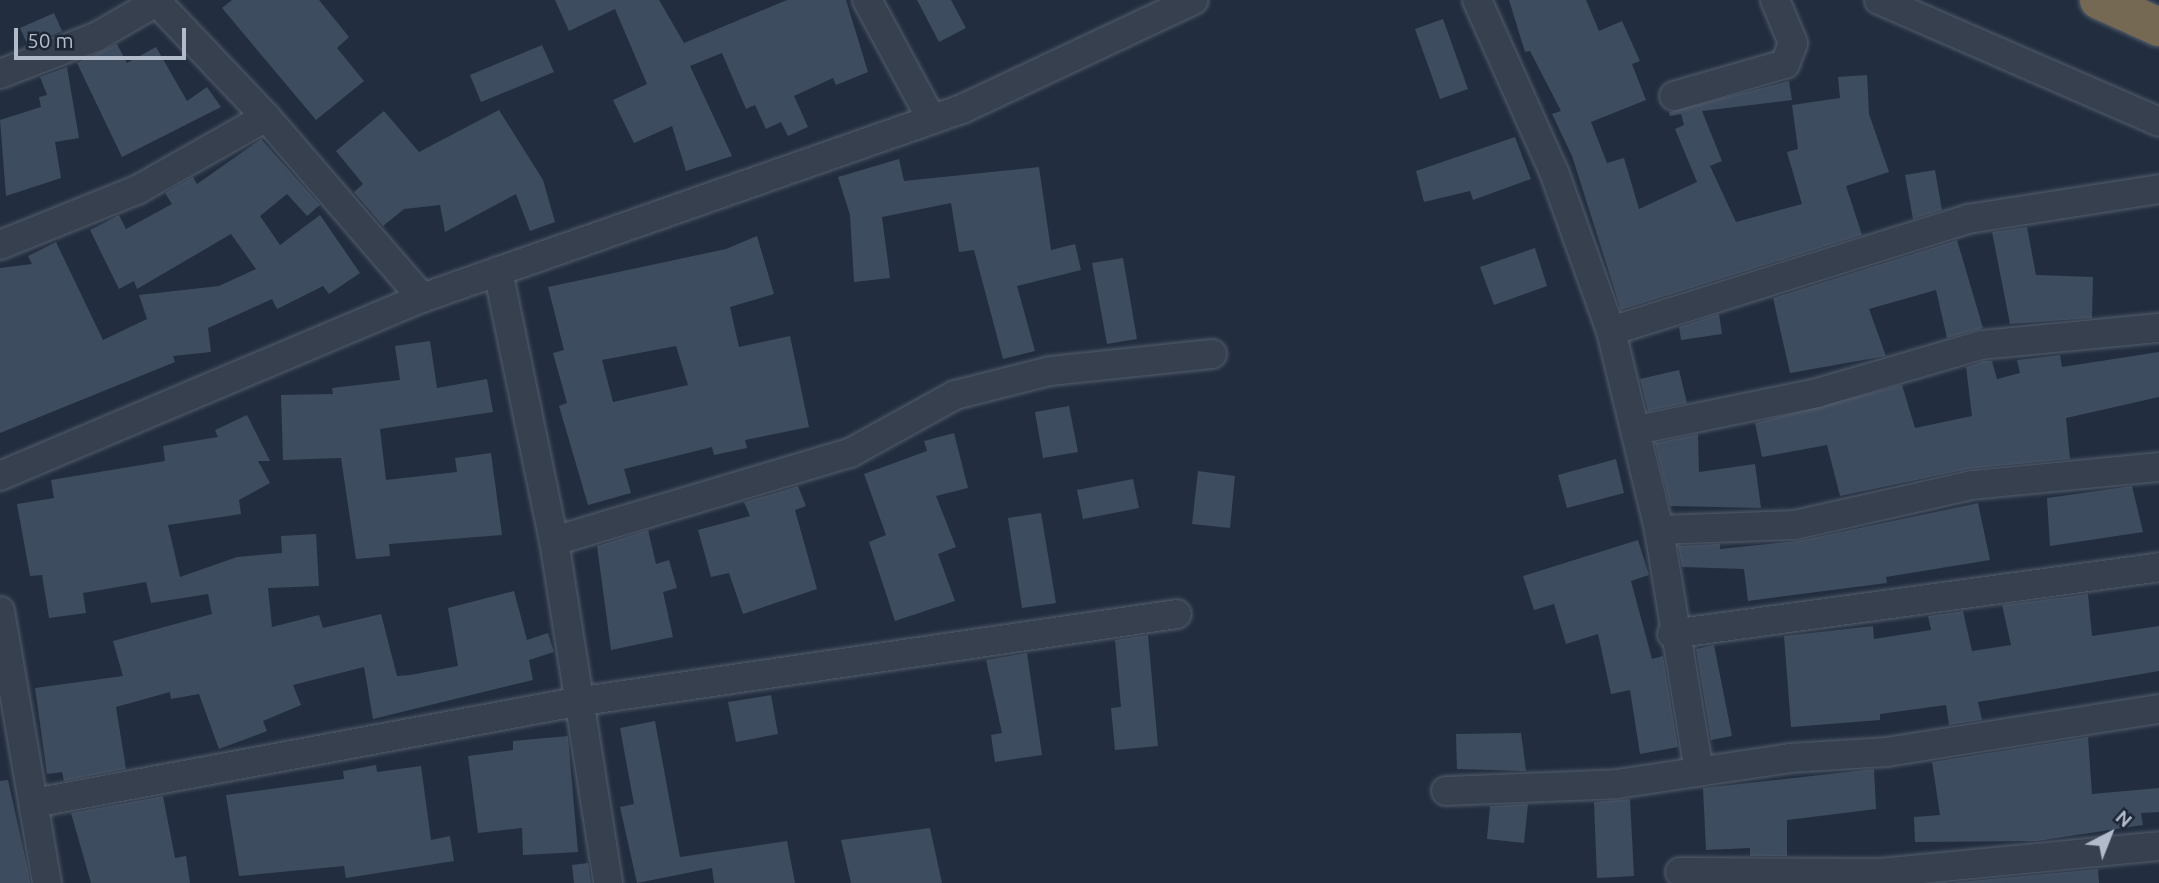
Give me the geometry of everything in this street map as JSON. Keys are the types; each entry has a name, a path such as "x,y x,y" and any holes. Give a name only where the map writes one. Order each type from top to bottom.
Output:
{"highway":[{"path":"2099,0 2159,27"}],"street":[{"path":"867,0 932,120"},
{"path":"0,476 422,298 932,120 1194,0"},
{"path":"1477,0 1554,172 1611,331 1659,530 1672,634 1699,772"},
{"path":"1674,96 1785,64 1793,43 1775,0"},
{"path":"1879,0 2159,122"},
{"path":"0,74 96,37 157,1 266,117 422,298"},
{"path":"0,245 137,190 266,117"},
{"path":"1611,331 1968,219 2159,189"},
{"path":"498,271 554,541 576,702 608,883"},
{"path":"1637,430 1817,393 1981,345 2159,328"},
{"path":"554,541 850,453 955,395 1050,371 1212,354"},
{"path":"1659,530 1795,525 1972,485 2159,467"},
{"path":"1672,634 2159,566"},
{"path":"0,611 6,670 34,803 47,883"},
{"path":"34,803 576,702 1177,614"},
{"path":"1446,791 1617,784 1699,772 1887,752 2159,709"},
{"path":"1680,872 1880,878 2159,846"}],"building":[{"path":"232,0 319,0 349,37 337,48 364,81 316,120 222,8"},
{"path":"555,0 659,0 684,43 787,0 846,0 868,72 836,85 833,78 794,96 808,127 788,136 781,122 766,129 755,105 746,109 722,53 690,66 732,156 686,171 672,126 634,143 613,100 647,84 615,9 569,31"},
{"path":"917,0 951,0 966,28 939,42"},
{"path":"1509,0 1586,0 1599,31 1622,21 1640,61 1632,64 1646,100 1591,122 1607,163 1624,158 1639,209 1697,182 1675,129 1684,125 1681,114 1670,116 1669,112 1789,81 1792,100 1702,111 1722,161 1710,166 1736,222 1802,204 1787,152 1798,149 1792,105 1840,98 1838,77 1867,75 1869,114 1889,172 1846,186 1862,235 1621,310 1572,156 1552,114 1561,111 1530,51 1525,52"},
{"path":"54,13 62,31 28,46 20,28"},
{"path":"1443,19 1468,89 1440,99 1415,29"},
{"path":"117,44 127,63 156,47 187,101 207,87 221,107 122,157 77,63"},
{"path":"542,45 554,72 481,102 470,75"},
{"path":"67,67 79,138 55,142 61,178 6,196 0,120 41,107 39,97 47,95 40,77"},
{"path":"499,110 543,180 555,222 530,231 516,194 445,232 440,205 404,209 383,226 354,192 363,184 336,151 384,111 419,152"},
{"path":"1515,137 1531,179 1473,200 1470,191 1424,202 1416,171"},
{"path":"261,139 320,205 307,216 287,194 260,216 280,245 320,215 360,273 329,294 323,286 277,309 272,299 208,328 211,352 173,356 175,362 0,433 0,268 32,264 28,256 56,242 103,340 147,319 139,295 219,286 256,269 231,234 137,289 134,281 119,289 90,230 119,215 126,229 172,204 165,193 193,177 197,184"},
{"path":"899,159 904,181 1039,167 1051,250 1075,244 1081,270 1017,286 1035,351 1003,359 974,250 959,252 951,203 882,217 890,278 854,282 850,215 838,177"},
{"path":"1935,170 1942,210 1913,219 1905,175"},
{"path":"2027,227 2036,275 2093,277 2092,318 2010,324 1992,232"},
{"path":"757,236 774,294 730,307 739,347 790,336 809,427 745,440 747,448 714,455 712,447 624,469 631,493 588,505 559,406 567,403 553,353 564,350 548,287 726,249","holes":["676,346 688,385 613,402 602,360"]},
{"path":"1957,240 1983,328 1947,338 1936,290 1869,309 1886,356 1790,373 1773,298"},
{"path":"1535,248 1547,286 1494,305 1480,267"},
{"path":"1123,258 1137,339 1107,344 1092,263"},
{"path":"1719,314 1722,334 1681,340 1679,327"},
{"path":"430,341 437,388 487,379 493,412 380,429 386,480 457,472 455,458 491,453 502,535 389,544 390,556 356,559 341,458 283,460 281,395 333,394 332,388 400,380 395,346"},
{"path":"2159,352 2159,397 2066,418 2070,459 1969,469 1840,496 1827,445 1762,457 1755,423 1902,385 1915,428 1972,416 1966,367 1984,361 1992,361 1997,379 2020,373 2017,360 2060,355 2062,367"},
{"path":"1679,370 1687,403 1648,411 1640,379"},
{"path":"1069,406 1078,452 1043,458 1035,412"},
{"path":"247,415 270,461 258,461 270,483 239,500 241,514 168,525 180,577 237,557 282,553 281,536 316,534 319,586 268,588 272,627 319,615 323,628 381,614 397,676 410,675 458,666 448,608 514,591 527,640 548,633 554,652 529,660 533,680 373,719 364,667 293,685 301,705 263,721 267,731 219,749 199,694 171,699 170,692 116,707 126,769 64,781 62,772 47,774 35,688 123,676 113,641 212,614 208,594 151,603 146,582 83,593 86,613 49,618 42,575 30,576 17,504 54,498 51,480 165,461 163,446 218,437 215,430"},
{"path":"954,433 968,488 936,496 956,547 938,554 955,601 895,621 869,542 886,535 864,474 927,451 924,441"},
{"path":"1698,434 1699,472 1755,464 1761,508 1670,506 1655,443"},
{"path":"1616,459 1624,493 1567,508 1558,475"},
{"path":"1198,471 1235,476 1230,528 1192,524"},
{"path":"1133,479 1139,508 1083,519 1077,490"},
{"path":"798,486 806,506 795,510 817,589 743,614 729,573 711,577 698,530 750,516 744,502"},
{"path":"2132,486 2143,532 2050,546 2047,498"},
{"path":"1978,503 1990,560 1886,577 1887,583 1748,601 1744,569 1682,567 1678,546 1720,544 1720,549 1798,541"},
{"path":"1041,513 1056,603 1022,608 1008,518"},
{"path":"648,530 656,564 669,560 677,588 663,592 673,637 611,650 597,546"},
{"path":"1638,540 1649,575 1631,581 1652,659 1663,656 1678,747 1640,754 1630,690 1611,694 1598,634 1566,644 1554,604 1534,610 1523,576"},
{"path":"2088,594 2092,636 2159,626 2159,671 1978,702 1982,720 1949,725 1946,705 1880,714 1880,720 1791,727 1784,636 1873,626 1874,639 1931,630 1928,616 1963,611 1972,651 2011,645 2002,605"},
{"path":"1148,635 1158,746 1115,750 1111,708 1121,707 1115,640"},
{"path":"1714,645 1732,736 1711,740 1696,649"},
{"path":"1027,653 1042,755 995,762 991,735 1002,733 986,660"},
{"path":"771,695 778,734 736,742 728,702"},
{"path":"655,721 680,857 787,841 795,883 714,883 712,868 637,883 620,807 634,804 620,728"},
{"path":"1521,733 1526,771 1457,769 1456,734"},
{"path":"568,736 578,852 523,855 522,828 478,833 468,756 513,750 513,741"},
{"path":"2088,737 2092,794 2159,788 2159,812 2141,813 2143,825 2037,841 1915,842 1914,817 1940,815 1932,762"},
{"path":"376,765 377,772 421,766 431,840 450,836 454,861 346,878 344,866 239,876 226,795 344,779 343,771"},
{"path":"1874,769 1876,809 1787,820 1787,856 1750,856 1750,848 1706,850 1703,788"},
{"path":"8,780 30,883 0,883 0,781"},
{"path":"163,796 175,858 186,856 190,883 91,883 71,813"},
{"path":"1630,799 1634,876 1597,878 1594,802"},
{"path":"1528,804 1524,843 1487,839 1490,806"},
{"path":"930,828 942,883 851,883 841,840"},
{"path":"588,863 591,883 574,883 572,865"},
{"path":"2098,869 2099,883 1949,883"}]}
